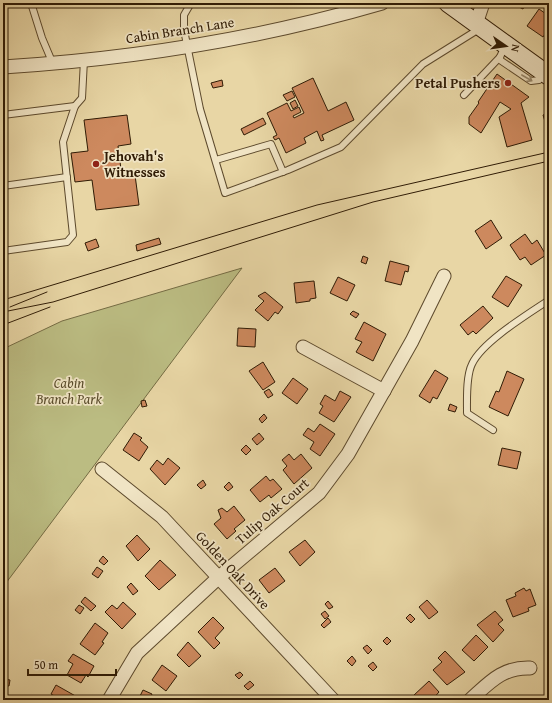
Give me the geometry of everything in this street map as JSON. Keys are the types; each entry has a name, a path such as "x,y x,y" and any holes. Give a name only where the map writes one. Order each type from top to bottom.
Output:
{"main road":[{"path":"448,3 479,26 503,51 546,75"}],"street":[{"name":"Cabin Branch Lane","path":"3,67 53,64 187,48 328,19 382,3"},
{"path":"479,26 483,3"},
{"name":"Tulip Oak Court","path":"109,700 137,653 218,578 319,493 348,454 412,342 444,276"},
{"path":"303,346 384,391"},
{"name":"Golden Oak Drive","path":"102,469 162,517 333,700"},
{"path":"470,700 496,677 516,668 530,668"}],"lane":[{"path":"30,3 53,64"},
{"path":"191,3 184,15 187,48 200,109 225,193 283,172 341,147 424,64 479,26"},
{"path":"464,95 503,51"},
{"path":"3,251 67,242 73,235 63,142 75,106 82,98 84,60"},
{"path":"3,115 75,106"},
{"path":"216,160 271,144 283,172"},
{"path":"3,186 67,177"},
{"path":"493,430 467,413 467,396 471,365 500,334 549,300"}],"green space":[{"name":"Cabin Branch Park","path":"242,268 3,587 3,349 62,321"}],"building":[{"path":"511,3 526,3 523,9"},
{"path":"539,9 549,16 549,28 543,37 527,26"},
{"path":"497,74 529,97 521,103 532,140 507,147 499,117 511,109 500,102 481,133 469,124 469,117"},
{"path":"313,78 328,111 346,102 354,120 322,135 324,140 321,141 317,131 304,138 306,143 286,153 279,138 275,140 273,137 277,135 267,113 287,103 291,111 299,107 301,112 293,116 294,118 304,113 292,88"},
{"path":"222,80 223,86 213,88 211,83"},
{"path":"292,91 295,97 287,101 283,95"},
{"path":"295,100 298,106 293,109 290,103"},
{"path":"549,113 549,124 546,125 543,115"},
{"name":"Jehovah's Witnesses","path":"127,115 131,144 118,146 122,177 135,175 139,205 96,210 92,180 75,182 71,153 88,151 84,120"},
{"path":"263,118 266,124 244,135 241,129"},
{"path":"491,220 502,238 486,249 475,231"},
{"path":"525,234 532,244 537,240 546,255 531,265 525,257 520,260 510,245"},
{"path":"159,238 161,244 137,251 136,245"},
{"path":"96,239 99,247 88,251 85,243"},
{"path":"363,256 368,258 366,264 361,262"},
{"path":"390,261 409,266 408,272 405,271 401,285 385,281"},
{"path":"506,276 522,285 508,307 492,297"},
{"path":"338,277 355,285 347,301 330,293"},
{"path":"314,281 316,298 310,299 310,301 296,303 294,283"},
{"path":"265,292 283,307 278,314 275,312 268,321 255,310 264,301 258,296"},
{"path":"483,306 493,318 476,334 473,331 468,335 460,325"},
{"path":"353,311 359,314 356,318 350,314"},
{"path":"364,322 386,334 373,361 356,352 362,342 355,339"},
{"path":"238,328 256,329 255,347 237,346"},
{"path":"263,362 275,382 263,390 249,371"},
{"path":"435,370 448,378 437,399 433,397 430,403 419,396"},
{"path":"507,371 524,379 508,416 489,407 496,391 499,392"},
{"path":"293,378 308,389 297,404 282,393"},
{"path":"269,389 273,395 268,398 264,392"},
{"path":"340,391 351,397 334,422 319,413 323,406 320,404 325,395 335,401"},
{"path":"145,400 147,406 142,407 141,401"},
{"path":"450,404 457,407 455,412 448,410"},
{"path":"264,414 267,418 262,423 259,419"},
{"path":"320,424 335,434 320,456 310,449 314,442 303,435 308,428 314,432"},
{"path":"134,433 142,438 140,440 148,447 139,461 123,450"},
{"path":"259,433 264,439 257,445 252,439"},
{"path":"246,445 251,450 246,455 241,450"},
{"path":"502,448 521,452 517,469 498,465"},
{"path":"289,454 294,460 301,454 312,468 294,484 283,470 287,466 282,460"},
{"path":"168,458 180,468 165,485 150,469 157,460 163,465"},
{"path":"266,476 270,481 273,479 282,489 271,498 269,495 260,502 250,490"},
{"path":"203,480 206,485 201,489 197,485"},
{"path":"229,482 233,487 228,491 224,487"},
{"path":"234,506 245,520 234,529 236,531 227,539 214,524 221,518 218,510 222,508 227,512"},
{"path":"137,535 150,549 138,561 126,546"},
{"path":"305,540 315,552 300,566 289,552"},
{"path":"103,556 108,561 104,565 99,561"},
{"path":"160,560 176,575 159,590 145,576"},
{"path":"97,567 103,571 98,578 92,574"},
{"path":"275,568 285,581 269,593 259,580"},
{"path":"131,583 138,591 133,595 127,587"},
{"path":"524,588 526,591 530,589 536,605 528,608 529,611 513,617 506,600 516,596 515,593"},
{"path":"85,597 96,606 91,611 81,602"},
{"path":"427,600 438,612 429,619 419,607"},
{"path":"328,601 333,607 329,609 325,604"},
{"path":"123,602 136,614 122,629 105,612 112,605 117,609"},
{"path":"79,605 84,608 80,614 75,610"},
{"path":"325,611 329,616 325,619 321,614"},
{"path":"495,611 503,620 498,624 504,630 493,642 477,625"},
{"path":"410,614 415,619 411,623 406,618"},
{"path":"213,617 224,628 215,638 220,643 214,649 198,632"},
{"path":"328,618 331,622 324,628 321,625"},
{"path":"95,623 108,633 102,642 104,643 95,655 80,644"},
{"path":"476,635 488,647 474,661 462,650"},
{"path":"387,637 391,641 387,645 383,641"},
{"path":"188,642 201,656 189,667 177,655"},
{"path":"367,645 372,650 368,654 363,648"},
{"path":"445,651 465,672 447,685 433,670 442,662 438,658"},
{"path":"73,654 94,666 88,677 86,675 81,683 67,675 73,664 68,661"},
{"path":"352,656 356,661 352,666 347,661"},
{"path":"373,662 377,667 373,671 368,666"},
{"path":"162,665 177,676 166,691 152,680"},
{"path":"240,672 243,675 239,679 235,675"},
{"path":"4,679 10,680 9,686 3,685"},
{"path":"250,681 254,685 248,690 244,686"},
{"path":"429,681 439,692 432,700 417,700 413,696"},
{"path":"56,685 79,698 78,700 57,700 58,698 51,694"},
{"path":"143,690 152,694 151,700 138,700"}],"tram line":[{"path":"3,300 317,205 549,152"},
{"path":"3,312 53,302 373,202 549,161"},
{"path":"10,307 47,292"},
{"path":"3,325 50,307"}],"place":[{"name":"Petal Pushers","path":"508,83"},
{"name":"Jehovah's Witnesses","path":"96,164"}]}
